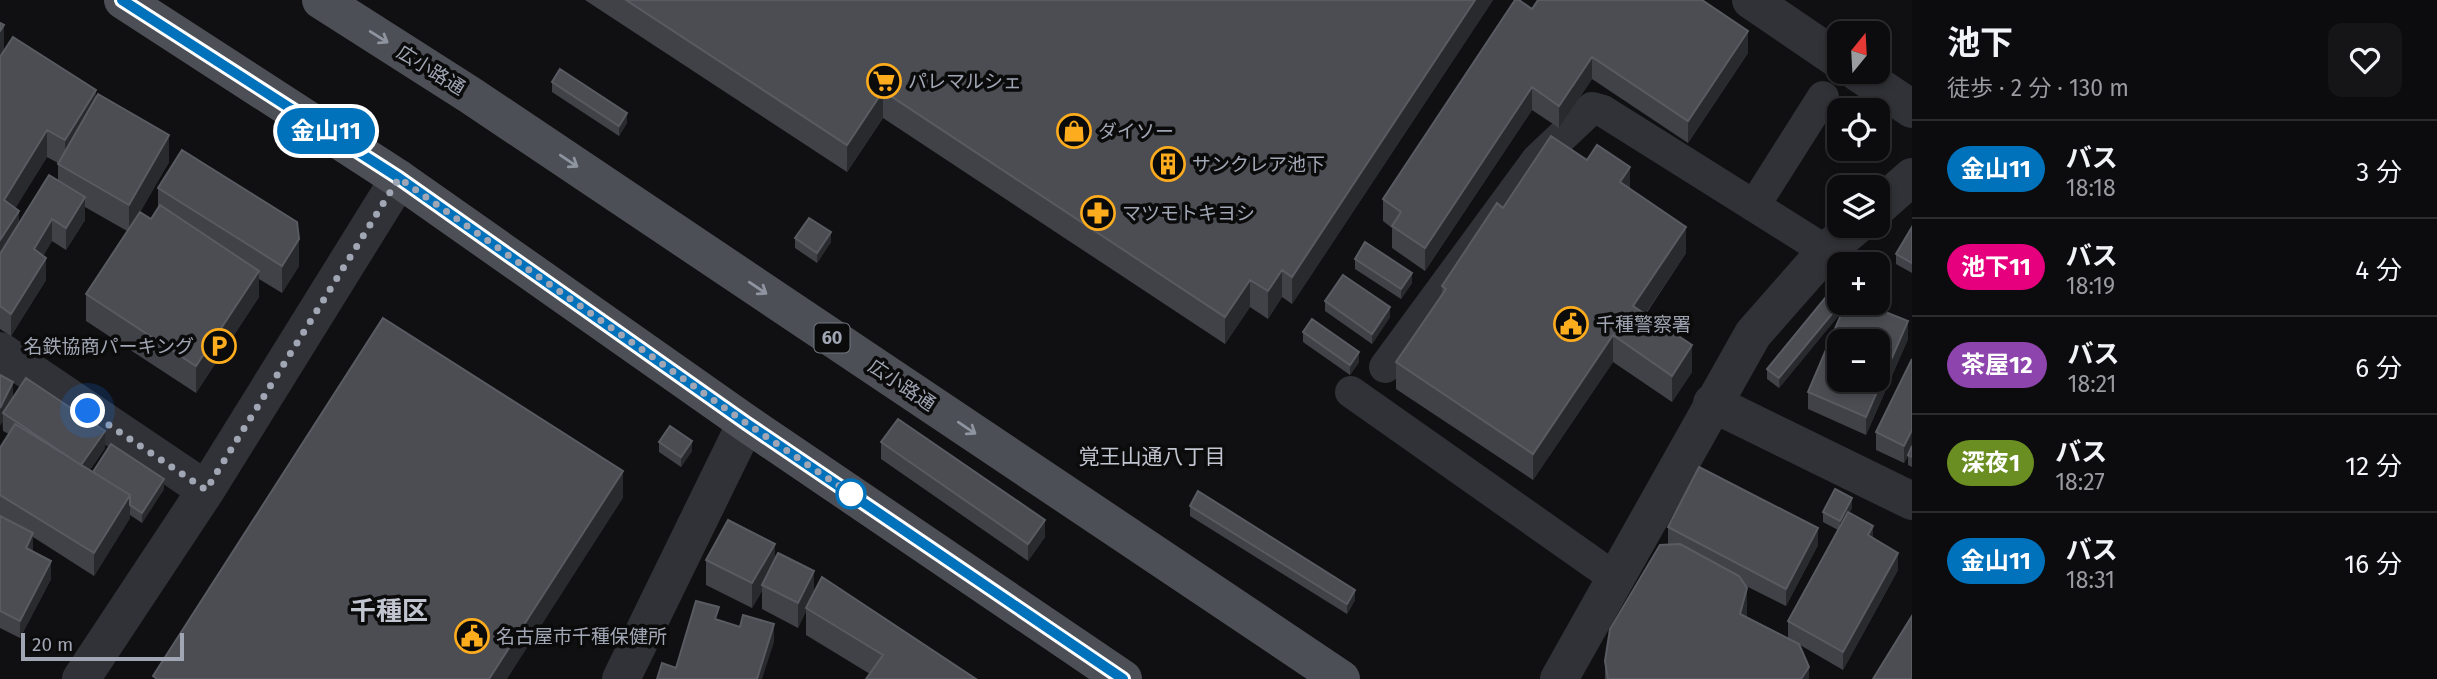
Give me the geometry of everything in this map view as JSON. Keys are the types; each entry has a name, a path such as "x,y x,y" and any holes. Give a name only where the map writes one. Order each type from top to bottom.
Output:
{"main road":[{"path":"122,0 399,178 746,423 1123,679"},
{"name":"広小路通","path":"321,0 470,95 1341,679"}],"street":[{"path":"1751,0 1827,52"},
{"path":"1875,84 1912,109"},
{"path":"1890,196 1912,177"},
{"path":"81,679 206,490 399,178"},
{"path":"1559,679 1753,334 1826,251 1842,238"},
{"path":"0,352 206,490"},
{"path":"1712,403 1912,501"},
{"path":"621,679 746,423"}],"lane":[{"path":"1754,206 1823,97"},
{"path":"1385,367 1536,160 1592,108 1603,111 1826,251"},
{"path":"1352,392 1615,578"}],"building":[{"name":"サンクレア池下","path":"626,0 1475,0 1292,277 1282,270 1268,291 1250,280 1225,317 883,91 847,145"},
{"path":"1515,0 1532,9 1538,0 1702,0 1748,31 1688,121 1592,57 1559,106 1532,87 1425,248 1392,226 1401,212 1383,199"},
{"path":"13,37 96,90 65,140 47,130 4,200 19,211 0,240 0,57"},
{"path":"560,69 627,113 619,126 552,82"},
{"path":"98,94 169,135 129,205 58,164"},
{"name":"千種警察署","path":"1551,136 1587,160 1597,145 1630,167 1620,182 1686,227 1633,306 1692,345 1672,376 1613,335 1533,454 1396,362 1446,289 1442,286 1497,203 1503,208"},
{"path":"182,150 297,222 299,239 282,266 158,188"},
{"path":"49,175 85,197 66,228 52,219 34,249 46,258 11,314 0,306 0,254"},
{"path":"160,205 259,271 196,366 86,294 140,212 151,219"},
{"path":"809,218 831,232 817,253 795,238"},
{"path":"1912,227 1912,263 1896,254"},
{"path":"1365,242 1412,273 1401,289 1355,259"},
{"path":"1343,275 1390,307 1372,334 1325,301"},
{"path":"1827,296 1827,315 1831,315 1779,378 1767,369"},
{"path":"1890,314 1908,321 1890,362 1890,329 1835,329 1841,315"},
{"path":"383,318 623,471 489,679 157,679 153,676"},
{"path":"1312,319 1359,352 1350,365 1303,332"},
{"path":"1827,348 1827,392 1877,392 1866,417 1808,392"},
{"path":"1912,359 1912,430 1904,446 1876,432"},
{"path":"0,375 13,382 0,408"},
{"path":"26,378 105,431 81,465 3,413"},
{"path":"898,419 1045,520 1028,544 881,442"},
{"path":"15,424 130,495 94,553 0,495 0,448"},
{"path":"670,426 692,441 681,457 659,442"},
{"path":"111,444 164,479 142,513 130,505 130,495 93,472"},
{"path":"1699,467 1818,528 1786,589 1668,527"},
{"path":"1835,489 1852,498 1840,521 1823,512"},
{"path":"1198,491 1355,590 1347,604 1190,506"},
{"path":"1848,512 1873,526 1868,535 1898,553 1843,652 1788,621"},
{"path":"0,516 33,533 26,548 51,561 20,621 0,611"},
{"path":"728,520 775,544 752,583 706,560"},
{"path":"1680,544 1739,576 1747,588 1740,614 1799,644 1809,667 1801,679 1608,679 1605,661 1610,629 1660,545"},
{"path":"778,553 814,571 798,603 762,585"},
{"path":"822,577 976,679 866,679 883,655 806,608"},
{"path":"696,601 719,607 715,619 740,627 743,615 774,624 757,679 657,679 662,663 676,668"},
{"path":"1912,616 1912,679 1873,679"}],"bus line":[{"name":"金山11","path":"122,0 399,178 746,423 1123,679"}],"place":[{"name":"パレマルシェ","path":"884,81"},
{"name":"ダイソー","path":"1074,131"},
{"name":"サンクレア池下","path":"1168,164"},
{"name":"マツモトキヨシ","path":"1098,213"},
{"name":"千種警察署","path":"1571,324"},
{"name":"名鉄協商パーキング","path":"219,346"},
{"name":"名古屋市千種保健所","path":"472,636"}],"district":[{"name":"覚王山通八丁目","path":"1152,457"},
{"name":"千種区","path":"389,611"}],"route":[{"path":"88,411 206,490 399,178 857,498 851,494"}]}
